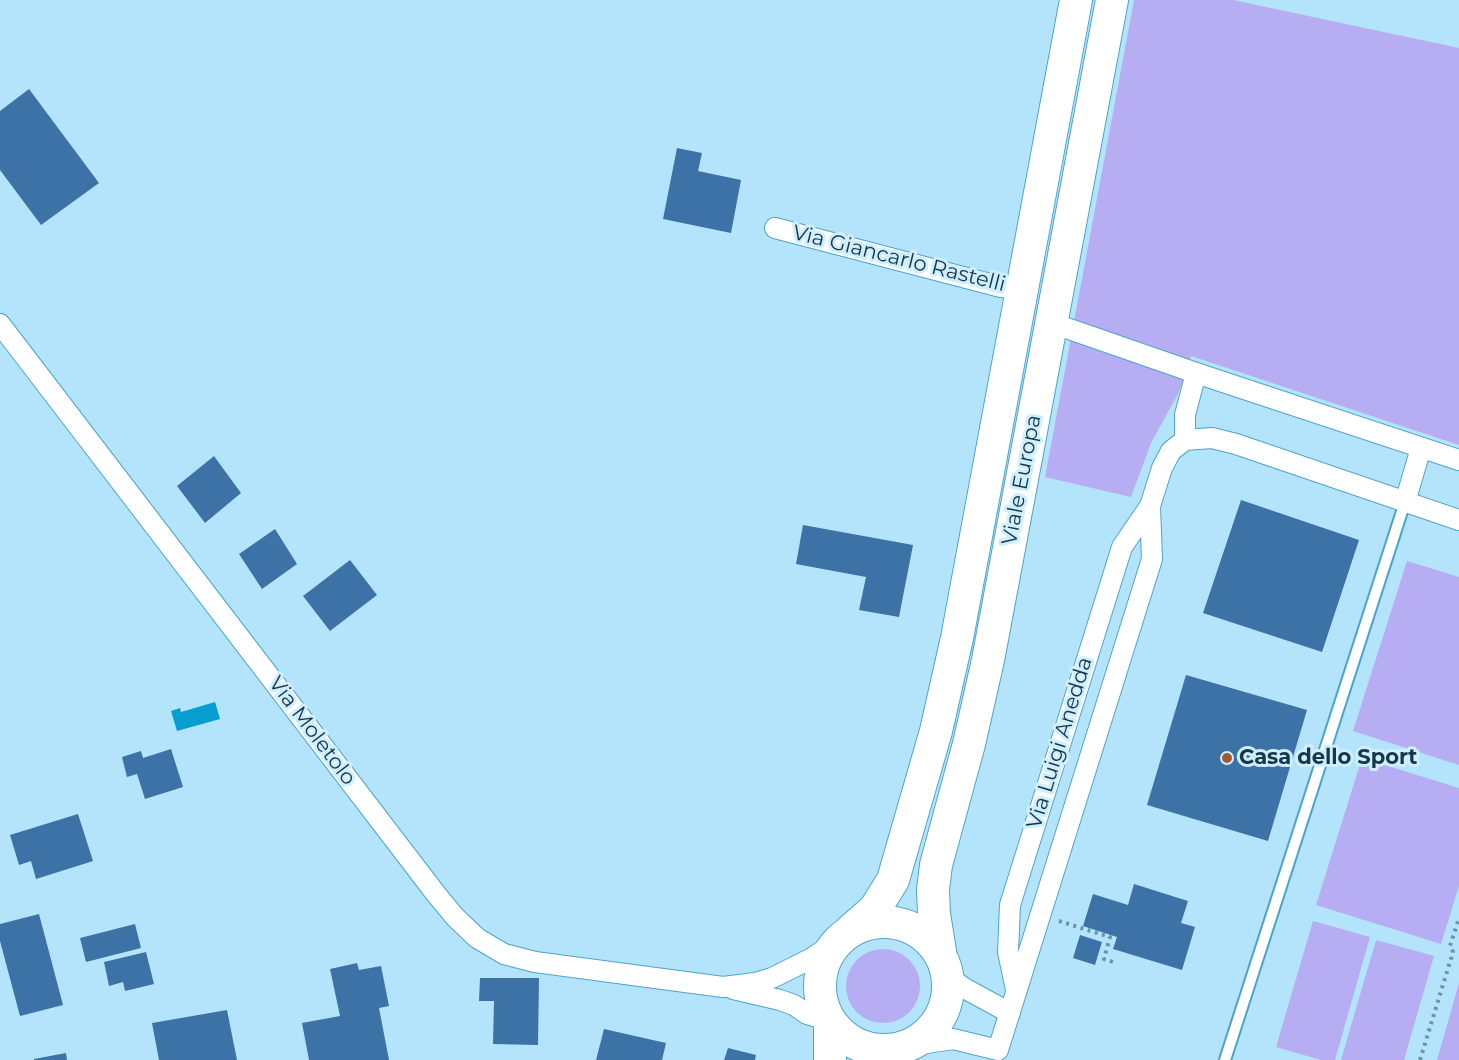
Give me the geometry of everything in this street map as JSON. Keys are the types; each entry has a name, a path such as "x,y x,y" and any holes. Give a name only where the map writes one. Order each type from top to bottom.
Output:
{"main road":[{"name":"Viale Europa","path":"1076,0 955,647 936,731 893,880 874,909 844,936 826,958 820,979 823,1007 830,1021 850,1041 878,1050 893,1049 896,1053 930,1030 941,1014 947,995 944,963 934,914 933,890 936,865 979,701 1112,0"},
{"path":"844,936 863,925 875,922 902,924 925,936 944,963"},
{"name":"Viale Europa","path":"830,1021 830,1060"}],"street":[{"name":"Via Giancarlo Rastelli","path":"775,228 1001,287 1023,289"},
{"path":"1052,323 1459,460"},
{"name":"Via Moletolo","path":"0,324 436,894 465,928 489,947 521,959 550,965 734,987 772,978 812,958 844,936"},
{"path":"1196,373 1185,415 1185,440 1212,438 1236,444 1459,520"},
{"name":"Via Luigi Anedda","path":"1016,990 1008,952 1010,905 1122,547 1150,506 1162,468 1171,451 1185,440"},
{"path":"1405,502 1421,448"},
{"name":"Via Luigi Anedda","path":"896,1053 953,1039 997,1055 1152,559 1150,506"},
{"path":"944,963 953,980 1010,1013"},
{"name":"Via Moletolo","path":"718,986 780,1000 794,1005 807,1014 830,1021"}],"lane":[{"path":"1225,1060 1405,502"}],"path":[{"path":"1041,915 1110,937 1104,959 1116,963"},
{"path":"1420,1060 1453,952 1450,946 1459,918"}],"shaded area":[{"path":"1134,0 1233,0 1459,48 1459,445 1191,356 1178,394 1151,443 1131,497 1045,477"},
{"path":"1407,561 1459,577 1459,765 1353,731"},
{"path":"1362,758 1459,788 1459,886 1441,944 1316,905"},
{"path":"1313,921 1370,937 1335,1060 1321,1060 1276,1047"},
{"path":"1376,940 1434,956 1404,1060 1341,1060"},
{"path":"883,949 897,952 909,960 917,972 920,986 917,1000 909,1012 897,1020 883,1023 869,1020 857,1012 849,1000 846,986 849,972 857,960 869,952"},
{"path":"1459,983 1459,1060 1437,1060"}],"water":[{"path":"215,702 220,719 177,731 171,711 180,708 181,712"}],"building":[{"path":"29,89 99,183 41,225 0,170 0,111"},
{"path":"677,148 702,153 698,171 741,180 731,233 663,219"},
{"path":"214,456 241,493 205,523 177,486"},
{"path":"1241,500 1359,540 1322,652 1203,613"},
{"path":"803,525 913,545 899,617 859,610 866,577 796,564"},
{"path":"275,529 297,564 262,589 239,554"},
{"path":"350,560 377,595 330,631 303,596"},
{"name":"Casa dello Sport","path":"1186,675 1307,710 1268,841 1147,805"},
{"path":"171,749 183,787 145,799 137,774 127,777 122,757 141,751 143,758"},
{"path":"78,814 93,861 36,879 31,861 19,865 10,835"},
{"path":"1134,884 1188,901 1181,923 1195,927 1182,970 1113,949 1117,937 1083,926 1093,894 1128,905"},
{"path":"39,914 63,1005 20,1016 0,941 0,924"},
{"path":"135,924 141,948 86,962 80,938"},
{"path":"1080,935 1102,942 1095,965 1073,958"},
{"path":"146,952 154,984 125,991 123,982 109,986 104,962"},
{"path":"357,963 359,970 381,966 389,1006 379,1008 389,1060 309,1060 302,1023 340,1016 330,969"},
{"path":"480,978 539,978 538,1045 493,1044 494,1001 479,1001"},
{"path":"227,1010 237,1060 159,1060 152,1023"},
{"path":"604,1029 666,1043 662,1060 596,1060"},
{"path":"728,1048 756,1055 755,1060 724,1060"},
{"path":"66,1053 67,1060 34,1060 34,1059"}],"place":[{"name":"Casa dello Sport","path":"1227,758"}]}
